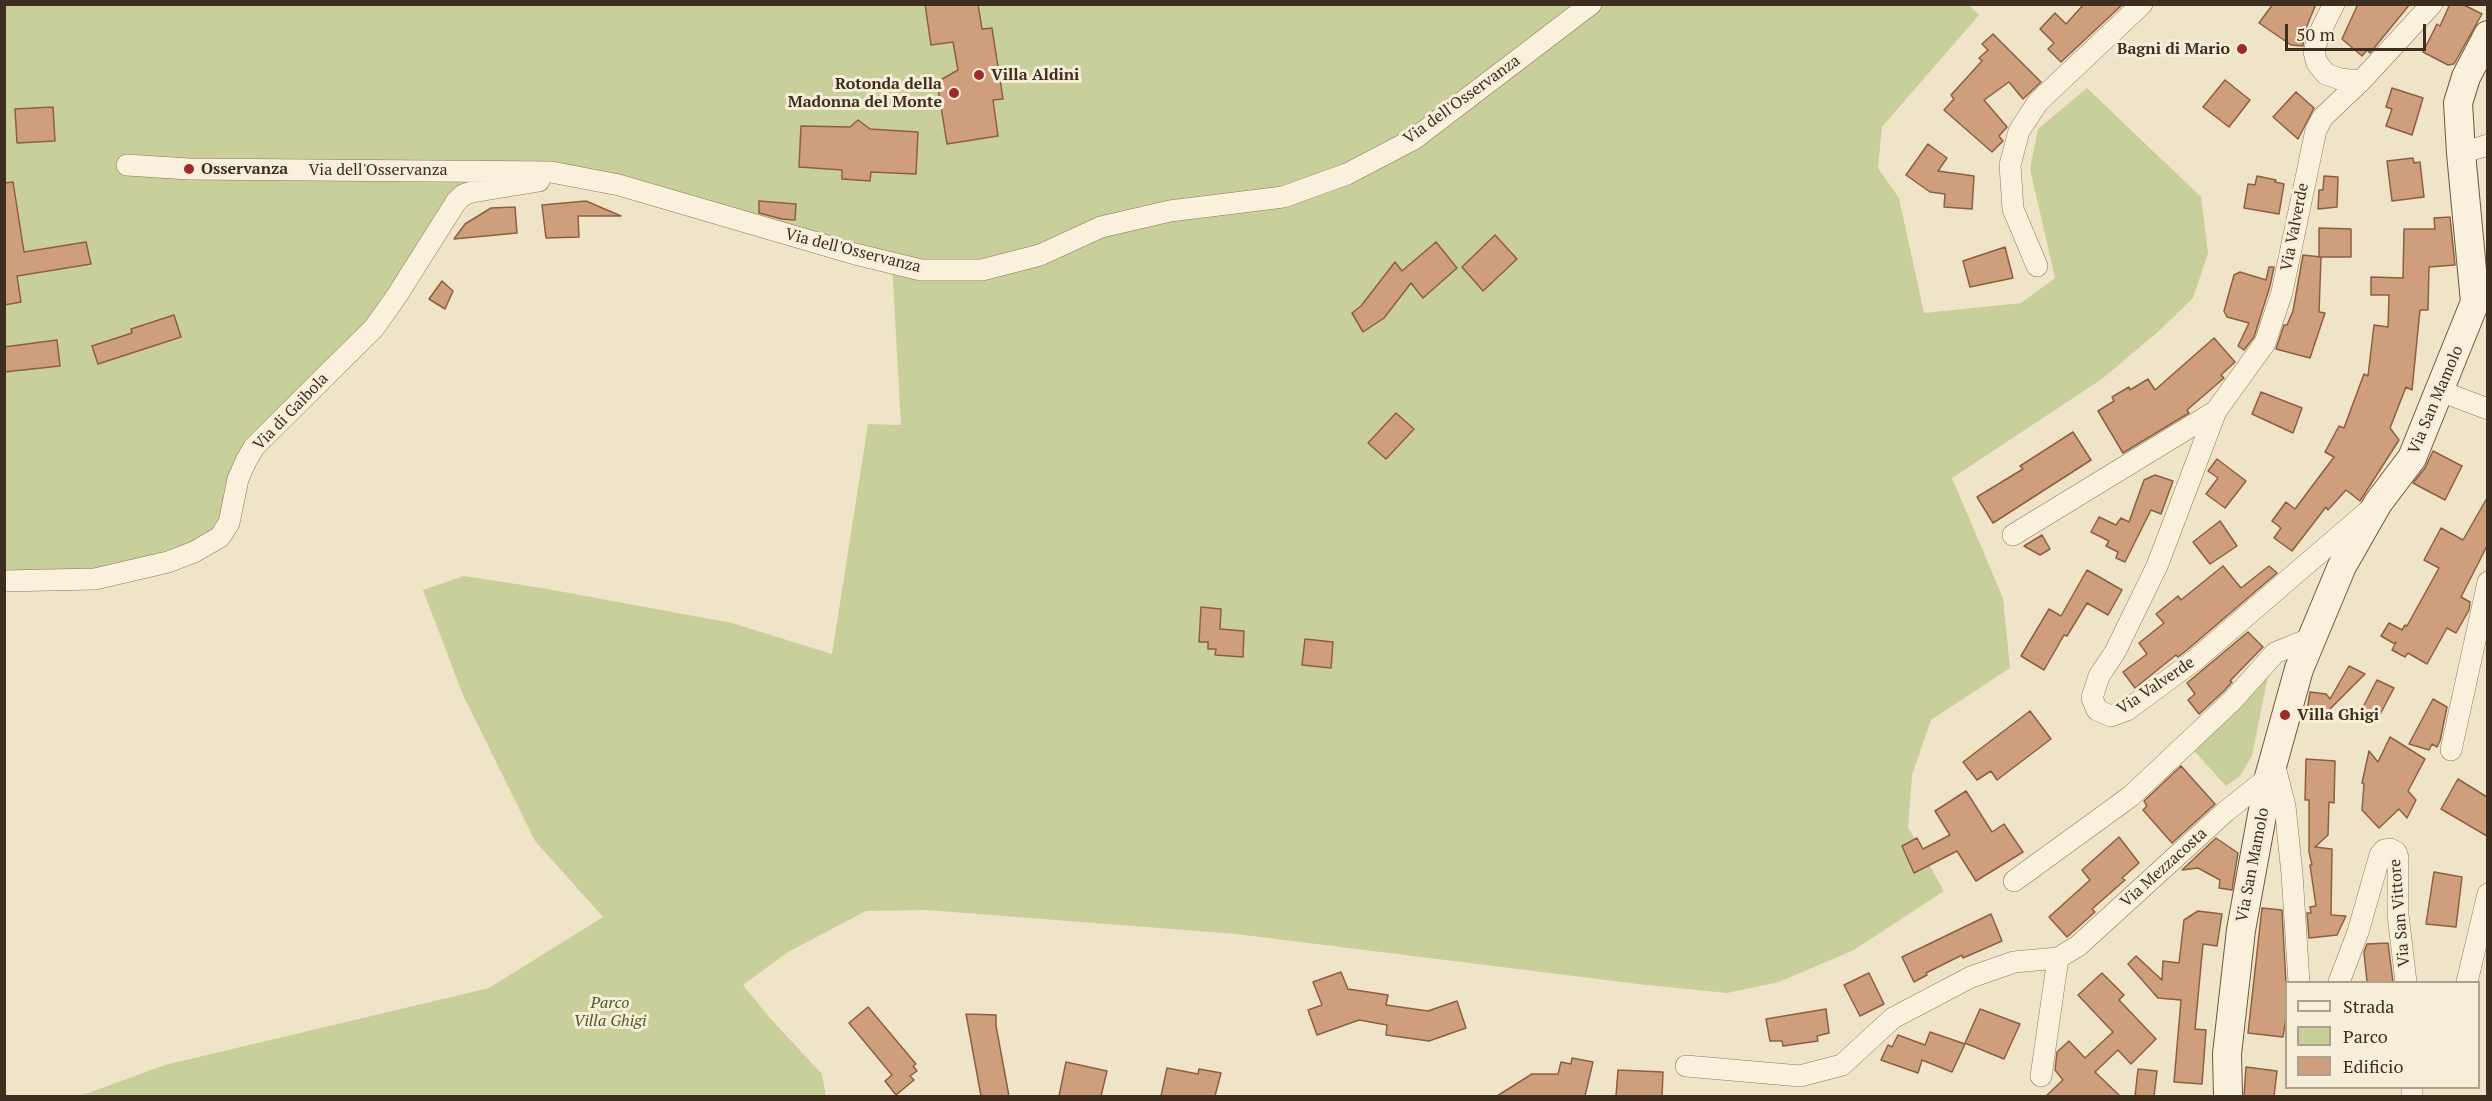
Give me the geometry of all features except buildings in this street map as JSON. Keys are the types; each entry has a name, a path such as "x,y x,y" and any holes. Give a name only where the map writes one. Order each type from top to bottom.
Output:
{"main road":[{"name":"Via San Mamolo","path":"2228,1096 2227,1054 2241,930 2272,769 2309,639 2342,566 2378,503 2412,458 2440,391 2480,317 2475,302 2458,103 2466,77 2487,35"}],"street":[{"name":"Via dell'Osservanza","path":"127,165 189,169 551,172 618,185 855,254 921,270 982,270 1040,255 1101,227 1170,211 1283,196 1347,174 1414,139 1591,4"},
{"path":"2037,266 2013,209 2010,165 2019,131 2038,102 2142,4"},
{"path":"2334,4 2319,34 2314,52 2317,63 2326,74 2340,79 2361,81"},
{"name":"Via Valverde","path":"2378,503 2195,660 2127,710 2111,716 2097,710 2092,698 2099,676 2115,652 2157,566 2216,411 2265,343 2282,292 2316,130 2323,117 2361,81 2432,4"},
{"path":"2461,153 2487,145"},
{"name":"Via di Gaibola","path":"4,581 95,579 168,562 194,552 220,537 229,523 238,479 254,447 374,328 456,202 463,195 472,192 534,183 544,179 551,172"},
{"path":"2440,391 2487,410"},
{"name":"Via Valverde","path":"2013,535 2216,411"},
{"path":"2451,750 2487,582"},
{"path":"2014,881 2130,796 2233,700 2275,652 2309,639"},
{"path":"2272,769 2286,817 2299,981"},
{"name":"Via Mezzacosta","path":"1686,1066 1800,1076 1842,1065 1893,1018 1971,977 2014,962 2058,958 2079,946 2272,769"},
{"name":"Via San Vittore","path":"2339,981 2358,932 2380,855 2384,850 2390,849 2396,852 2398,858 2398,915 2406,981"},
{"path":"2467,981 2487,894"},
{"path":"2041,1076 2058,958"},
{"path":"2472,981 2487,964"}],"green space":[{"name":"Parco Villa Ghigi","path":"5,5 1969,5 1979,15 1882,127 1878,168 1899,198 1924,313 2021,303 2055,278 2030,169 2038,129 2087,88 2201,197 2208,253 2193,298 2159,331 2102,379 1952,478 2003,598 2010,668 1931,720 1912,775 1908,827 1944,891 1854,950 1779,982 1727,993 1236,934 927,910 866,911 788,952 743,985 822,1074 826,1096 80,1096 165,1065 489,988 603,917 535,841 463,695 423,590 464,576 542,588 732,623 832,654 868,424 901,425 892,264 558,174 472,189 438,244 231,484 223,532 107,571 5,585"},
{"path":"2268,676 2252,756 2240,776 2226,786 2187,743"}],"place":[{"name":"Bagni di Mario","path":"2242,49"},
{"name":"Villa Aldini","path":"979,75"},
{"name":"Rotonda della Madonna del Monte","path":"954,93"},
{"name":"Osservanza","path":"189,169"},
{"name":"Villa Ghigi","path":"2285,715"}]}
